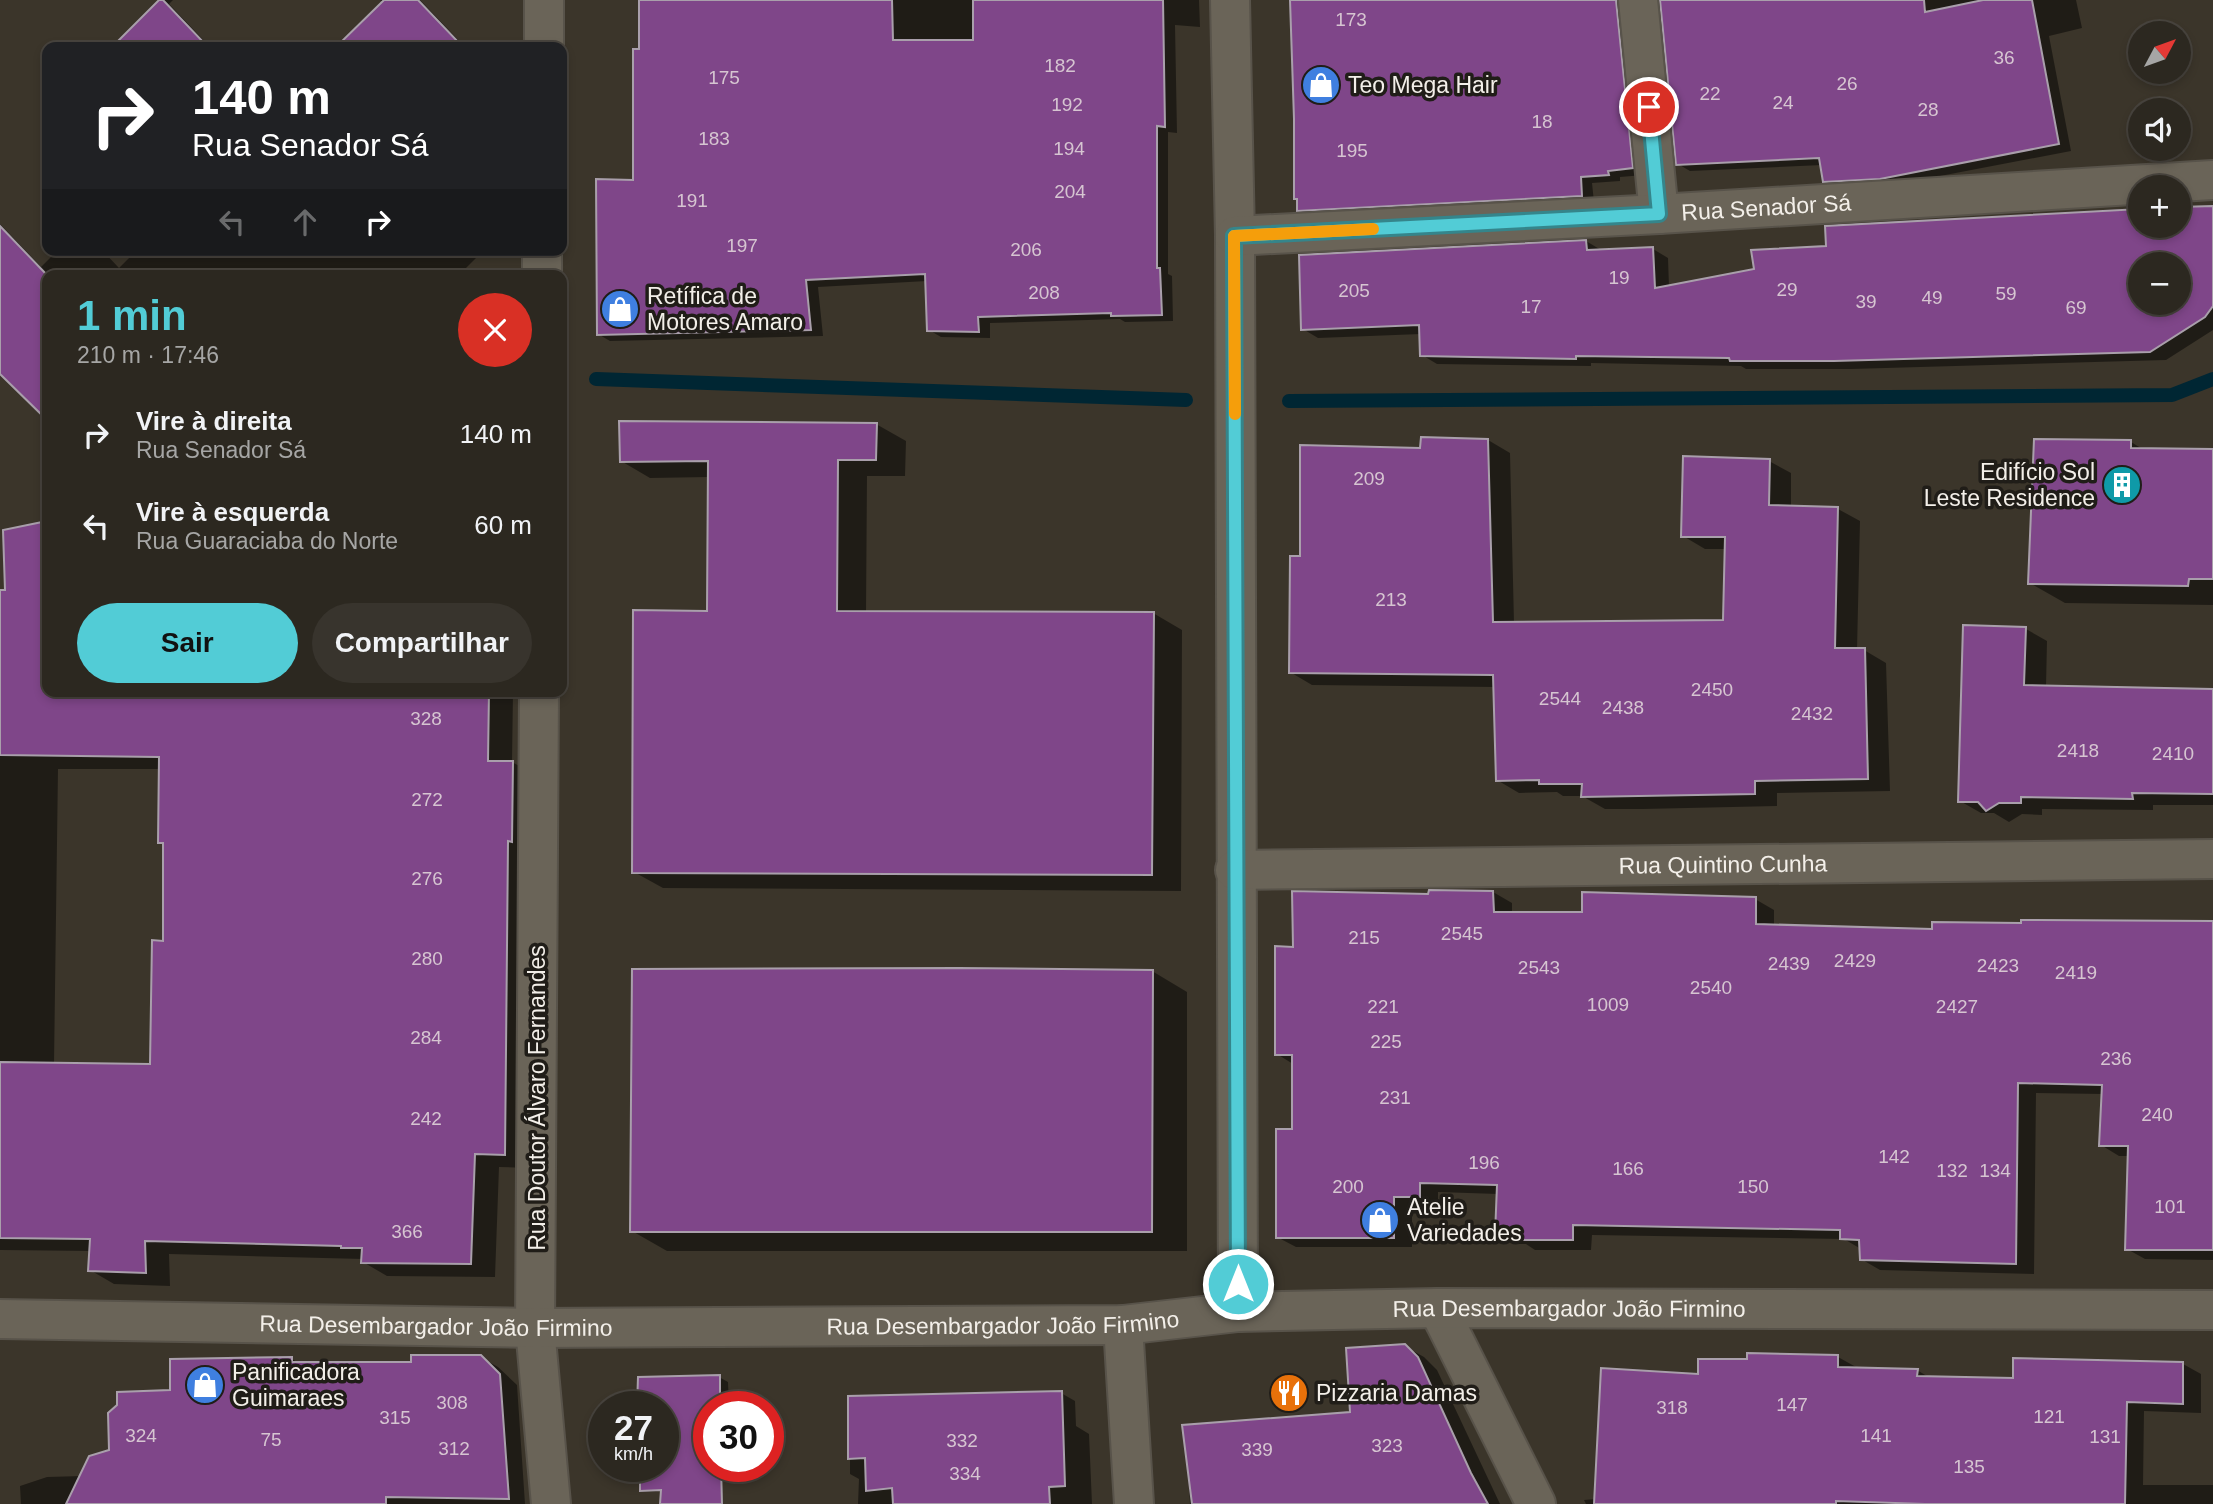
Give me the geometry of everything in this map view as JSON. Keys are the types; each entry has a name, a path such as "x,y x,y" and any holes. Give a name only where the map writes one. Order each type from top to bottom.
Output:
{"street":[{"path":"544,0 544,42"},
{"path":"1230,0 1235,354 1238,1312"},
{"path":"1638,0 1659,214"},
{"name":"Rua Senador Sá","path":"1234,236 1659,214 2213,180"},
{"name":"Rua Doutor Álvaro Fernandes","path":"539,697 535,1328 551,1504"},
{"name":"Rua Quintino Cunha","path":"1235,870 2213,859"},
{"path":"1438,1308 1536,1504"},
{"name":"Rua Desembargador João Firmino","path":"0,1319 535,1328 1123,1325 1238,1312 1438,1308 2213,1310"},
{"path":"1123,1325 1134,1504"}],"building":[{"path":"159,0 163,0 203,42 117,42"},
{"path":"384,0 418,0 458,42 341,42"},
{"path":"639,0 892,0 893,40 973,40 973,0 1163,0 1165,127 1157,126 1157,268 1160,268 1162,315 1111,316 1111,313 978,317 979,332 927,331 925,274 806,280 811,330 597,335 596,179 633,180 633,49 639,49"},
{"path":"1290,0 1616,0 1633,168 1608,171 1609,175 1581,177 1582,196 1297,211 1297,199 1294,199"},
{"path":"1660,0 1924,0 1925,12 1983,0 2032,0 2059,144 1880,179 1823,182 1819,158 1676,165"},
{"path":"2213,206 2213,306 2205,317 2150,352 1834,361 1420,356 1419,325 1301,330 1299,255 1586,240 1587,250 1653,247 1655,288 1754,269 1751,250 1826,246 1825,226 2128,210 2128,238 2191,238 2191,207"},
{"path":"0,226 42,270 42,415 0,374"},
{"path":"619,421 877,423 876,460 838,460 837,611 1154,612 1152,875 632,873 633,610 707,611 708,461 620,462"},
{"path":"1421,437 1488,439 1493,622 1723,620 1725,537 1681,537 1683,456 1770,459 1769,505 1838,507 1835,648 1865,648 1868,779 1755,781 1755,794 1581,797 1582,784 1539,784 1539,780 1496,781 1493,675 1289,673 1290,556 1300,556 1300,445 1420,448"},
{"name":"Edifício Sol Leste Residence","path":"2034,439 2131,440 2131,448 2213,449 2213,579 2189,579 2188,586 2028,584"},
{"path":"42,522 42,697 489,697 488,761 513,761 512,842 508,841 505,1155 475,1154 471,1264 361,1263 362,1248 341,1246 145,1241 146,1273 88,1271 90,1239 0,1238 0,1062 150,1064 152,940 163,941 163,843 158,843 159,757 0,755 0,590 5,590 3,530"},
{"path":"1963,625 2026,627 2024,685 2213,689 2213,794 2132,793 2133,799 2021,797 2021,803 1999,803 1986,811 1978,802 1958,802"},
{"path":"1429,890 1493,891 1494,912 1582,912 1582,892 1756,897 1756,924 1932,929 1932,922 2213,921 2213,1250 2125,1250 2128,1146 2099,1146 2102,1085 2018,1083 2016,1264 1860,1260 1859,1240 1840,1239 1840,1230 1573,1225 1573,1240 1515,1240 1515,1235 1495,1235 1497,1185 1420,1183 1420,1197 1394,1197 1394,1238 1276,1238 1276,1129 1292,1129 1292,1055 1275,1055 1275,946 1293,947 1292,891 1428,894"},
{"path":"632,969 1153,970 1152,1232 630,1232"},
{"path":"1405,1344 1418,1357 1488,1504 1192,1504 1182,1425 1350,1412 1346,1348"},
{"path":"1747,1353 1838,1355 1838,1367 1918,1369 1917,1376 2013,1378 2013,1358 2183,1362 2183,1404 2127,1402 2125,1504 1836,1501 1836,1504 1594,1504 1601,1368 1698,1374 1698,1359 1747,1359"},
{"path":"411,1355 481,1355 500,1374 509,1499 386,1497 386,1504 66,1504 89,1456 109,1450 108,1413 117,1405 117,1392 170,1390 170,1359 292,1357 292,1362 411,1362"},
{"path":"720,1375 720,1391 693,1391 693,1482 721,1482 722,1504 660,1504 661,1490 640,1491 640,1482 679,1482 679,1391 638,1391 638,1377"},
{"path":"1062,1391 1065,1486 1049,1487 1050,1504 893,1504 892,1488 866,1491 865,1458 848,1459 848,1396"}],"waterway":[{"path":"596,379 1186,400"},
{"path":"1289,401 2172,395 2213,379"}],"slow traffic":[{"path":"1235,414 1234,236 1373,229"}],"place":[{"name":"Teo Mega Hair","path":"1321,85"},
{"name":"Retífica de Motores Amaro","path":"620,309"},
{"name":"Edifício Sol Leste Residence","path":"2122,485"},
{"name":"Atelie Variedades","path":"1380,1220"},
{"name":"Panificadora Guimaraes","path":"205,1385"},
{"name":"Pizzaria Damas","path":"1289,1393"}],"route":[{"path":"1238,1284 1234,236 1659,214 1649,107"}]}
